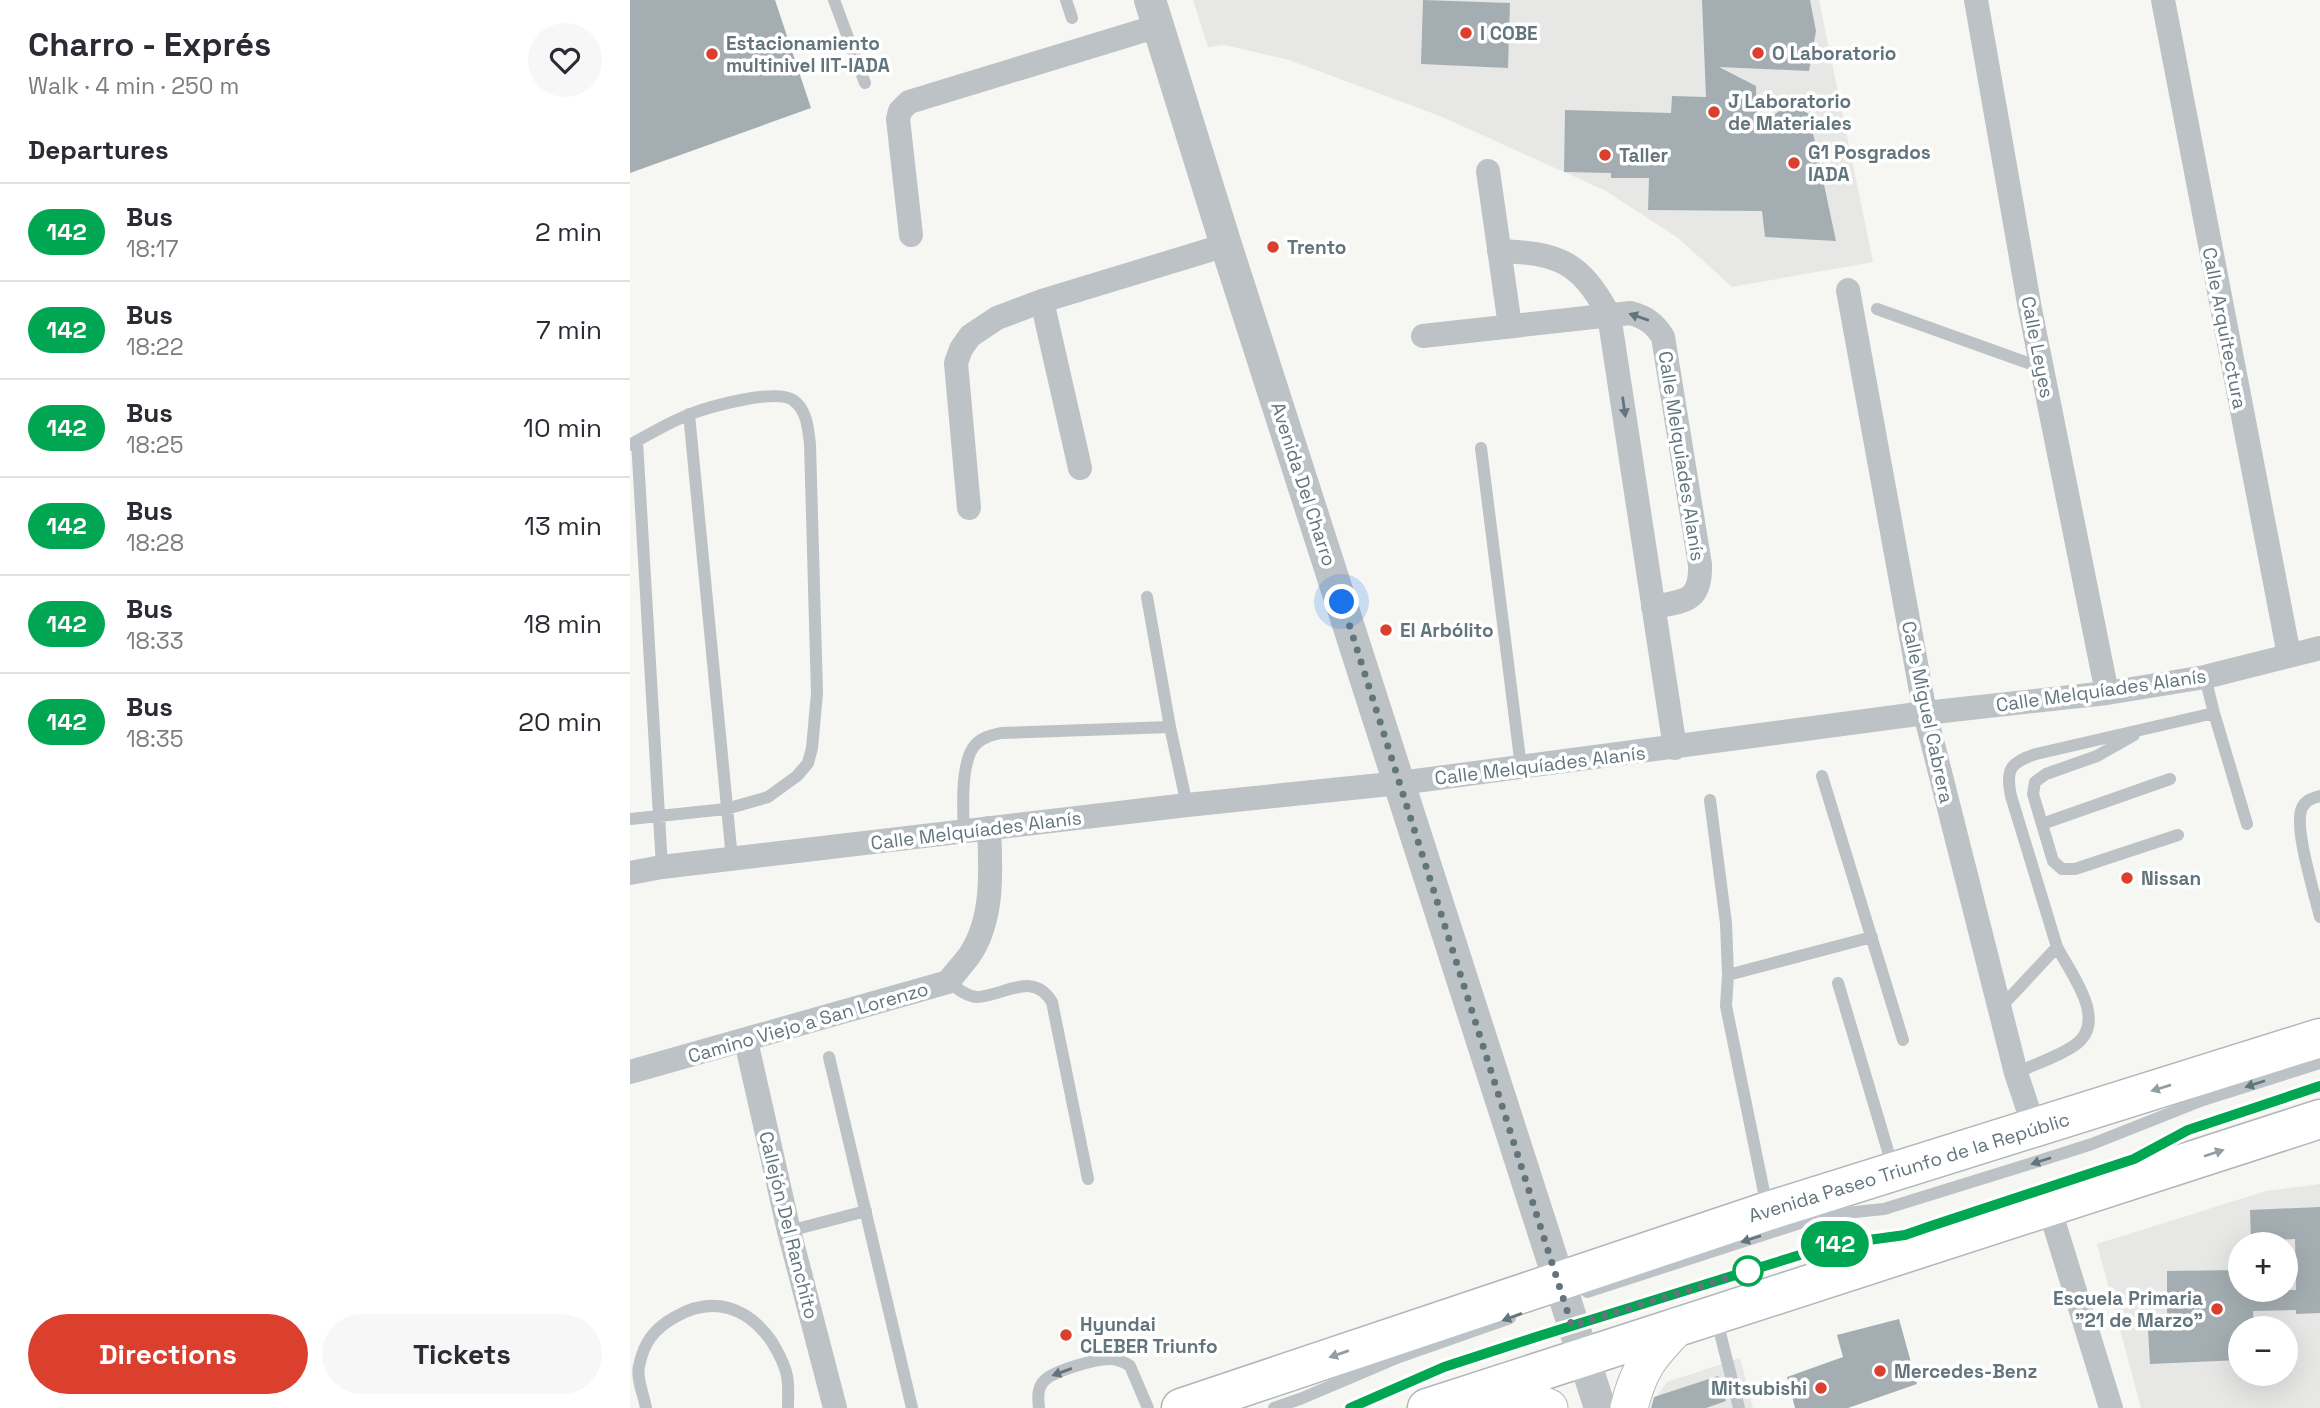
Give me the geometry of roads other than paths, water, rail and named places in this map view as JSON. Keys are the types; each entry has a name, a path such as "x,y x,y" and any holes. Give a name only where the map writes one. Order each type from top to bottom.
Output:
{"main road":[{"name":"Avenida Paseo Triunfo de la Repúblic","path":"1181,1408 1566,1313 1769,1211 2320,1038"},
{"path":"1427,1408 1476,1392 1566,1313 1678,1326 2060,1193 2320,1119"},
{"path":"1629,1408 1635,1382 1649,1356 1678,1326"},
{"path":"1476,1392 1526,1398 1549,1408"}],"street":[{"name":"Calle Leyes","path":"1976,0 2042,368 2107,693"},
{"name":"Calle Arquitectura","path":"2163,0 2289,655"},
{"path":"911,235 898,119 900,111 909,103 1154,13"},
{"name":"Avenida Del Charro","path":"1154,13 1566,1313 1600,1408"},
{"path":"1488,171 1510,326"},
{"path":"969,508 956,363 970,336 997,318 1042,301 1226,245"},
{"path":"1499,251 1530,252 1562,260 1588,282 1609,315 1675,748"},
{"name":"Calle Miguel Cabrera","path":"1848,290 1925,713 2016,1073 2034,1127"},
{"path":"1042,301 1080,468"},
{"name":"Calle Melquiades Alanís","path":"1423,336 1630,313 1657,326 1663,337 1700,565 1700,582 1692,595 1674,603 1653,607"},
{"name":"Calle Melquíades Alanís","path":"630,873 989,828 1400,783 1925,713 2107,693 2206,677 2320,648"},
{"name":"Camino Viejo a San Lorenzo","path":"630,1072 948,982 970,955 981,934 988,906 990,880 989,828"},
{"name":"Callejón Del Ranchito","path":"746,1041 789,1230 835,1408"},
{"path":"2060,1193 2111,1408"}],"lane":[{"path":"834,0 865,83"},
{"path":"1066,0 1072,18"},
{"path":"1877,309 2042,368"},
{"path":"630,819 658,816 726,809 768,797 797,776 807,763 812,748 817,693 810,444 805,416 799,406 781,395 753,398 689,414 634,443 658,816 662,867"},
{"path":"689,414 732,859"},
{"path":"1481,448 1521,767"},
{"path":"1147,597 1187,805"},
{"path":"2206,677 2247,824"},
{"path":"2016,1073 2072,1047 2090,1027 2090,1020 2083,996 2057,947 2011,796 2009,772 2015,763 2036,754 2214,713"},
{"path":"964,832 963,801 968,756 975,745 987,736 1001,733 1170,727"},
{"path":"2146,728 2097,756 2040,777 2035,782 2034,794 2053,862 2057,867 2068,870 2178,835"},
{"path":"1822,776 1903,1040"},
{"path":"2042,824 2170,779"},
{"path":"2320,796 2306,802 2299,819 2320,917"},
{"path":"1710,800 1726,923 1726,1006 1763,1193 1769,1211"},
{"path":"1728,975 1872,937"},
{"path":"2000,1009 2057,947"},
{"path":"948,982 976,997 1021,986 1047,993 1052,1002 1088,1179"},
{"path":"1838,983 1894,1172"},
{"path":"829,1057 912,1408"},
{"path":"1350,1408 1566,1313 1825,1215 1884,1209 2092,1144 2203,1100 2320,1063"},
{"path":"2060,1193 2134,1159 2188,1130 2320,1086"},
{"path":"789,1230 866,1211"},
{"path":"1566,1313 1832,1245 1918,1231"},
{"path":"646,1408 638,1369 647,1339 683,1312 706,1307 729,1307 749,1315 766,1333 780,1355 787,1376 788,1408"},
{"path":"1714,1314 1739,1408"},
{"path":"1274,1408 1399,1357 1516,1315"},
{"path":"1039,1408 1040,1387 1045,1379 1058,1372 1110,1359 1130,1366 1148,1408"}],"place":[{"name":"I COBE","path":"1466,33"},
{"name":"O Laboratorio","path":"1758,53"},
{"name":"Estacionamiento multinivel IIT-IADA","path":"712,54"},
{"name":"J Laboratorio de Materiales","path":"1714,112"},
{"name":"Taller","path":"1605,155"},
{"name":"G1 Posgrados IADA","path":"1794,163"},
{"name":"Trento","path":"1273,247"},
{"name":"El Arbólito","path":"1386,630"},
{"name":"Nissan","path":"2127,878"},
{"name":"Escuela Primaria \"21 de Marzo\"","path":"2217,1309"},
{"name":"Hyundai CLEBER Triunfo","path":"1066,1335"},
{"name":"Mercedes-Benz","path":"1880,1371"},
{"name":"Mitsubishi","path":"1821,1388"}]}
